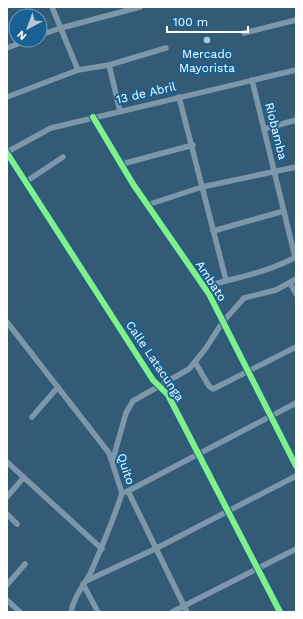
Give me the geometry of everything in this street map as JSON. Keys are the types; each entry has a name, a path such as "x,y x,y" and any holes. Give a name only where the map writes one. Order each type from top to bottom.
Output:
{"street":[{"path":"52,7 78,70"},
{"path":"48,32 140,7"},
{"path":"244,33 296,20"},
{"path":"7,98 78,70 109,65 166,48"},
{"path":"109,65 120,111"},
{"name":"13 de Abril","path":"7,153 51,128 296,70"},
{"name":"Riobamba","path":"252,80 296,257"},
{"path":"179,97 226,280"},
{"name":"Ambato","path":"93,117 147,205 211,299 222,324 296,466"},
{"path":"264,129 296,120"},
{"path":"122,164 192,145"},
{"name":"Calle Latacunga","path":"7,153 27,181 153,380 168,394 197,454 280,612"},
{"path":"27,181 63,157"},
{"path":"147,205 202,187 296,167"},
{"path":"213,231 284,211"},
{"path":"203,287 226,280 265,272 296,257"},
{"path":"113,459 129,406 133,401 189,369 196,362 222,324 244,298 276,290 296,279"},
{"path":"290,283 296,294"},
{"name":"Quito","path":"7,322 103,444 113,459 125,492 187,612"},
{"path":"196,362 209,386 213,388 296,347"},
{"path":"32,417 58,387"},
{"path":"71,612 75,596 85,582 102,549 125,492 296,403"},
{"path":"7,462 102,549"},
{"path":"85,582 296,476"},
{"path":"7,497 24,477"},
{"path":"7,514 17,524"},
{"path":"172,612 296,549"},
{"path":"7,585 25,564"},
{"path":"85,582 98,612"},
{"path":"7,600 20,612"}],"cycle path":[{"path":"93,117 133,184 209,294 296,466"},
{"path":"7,153 153,380 168,395 280,612"}],"place":[{"name":"Mercado Mayorista","path":"207,40"}]}
